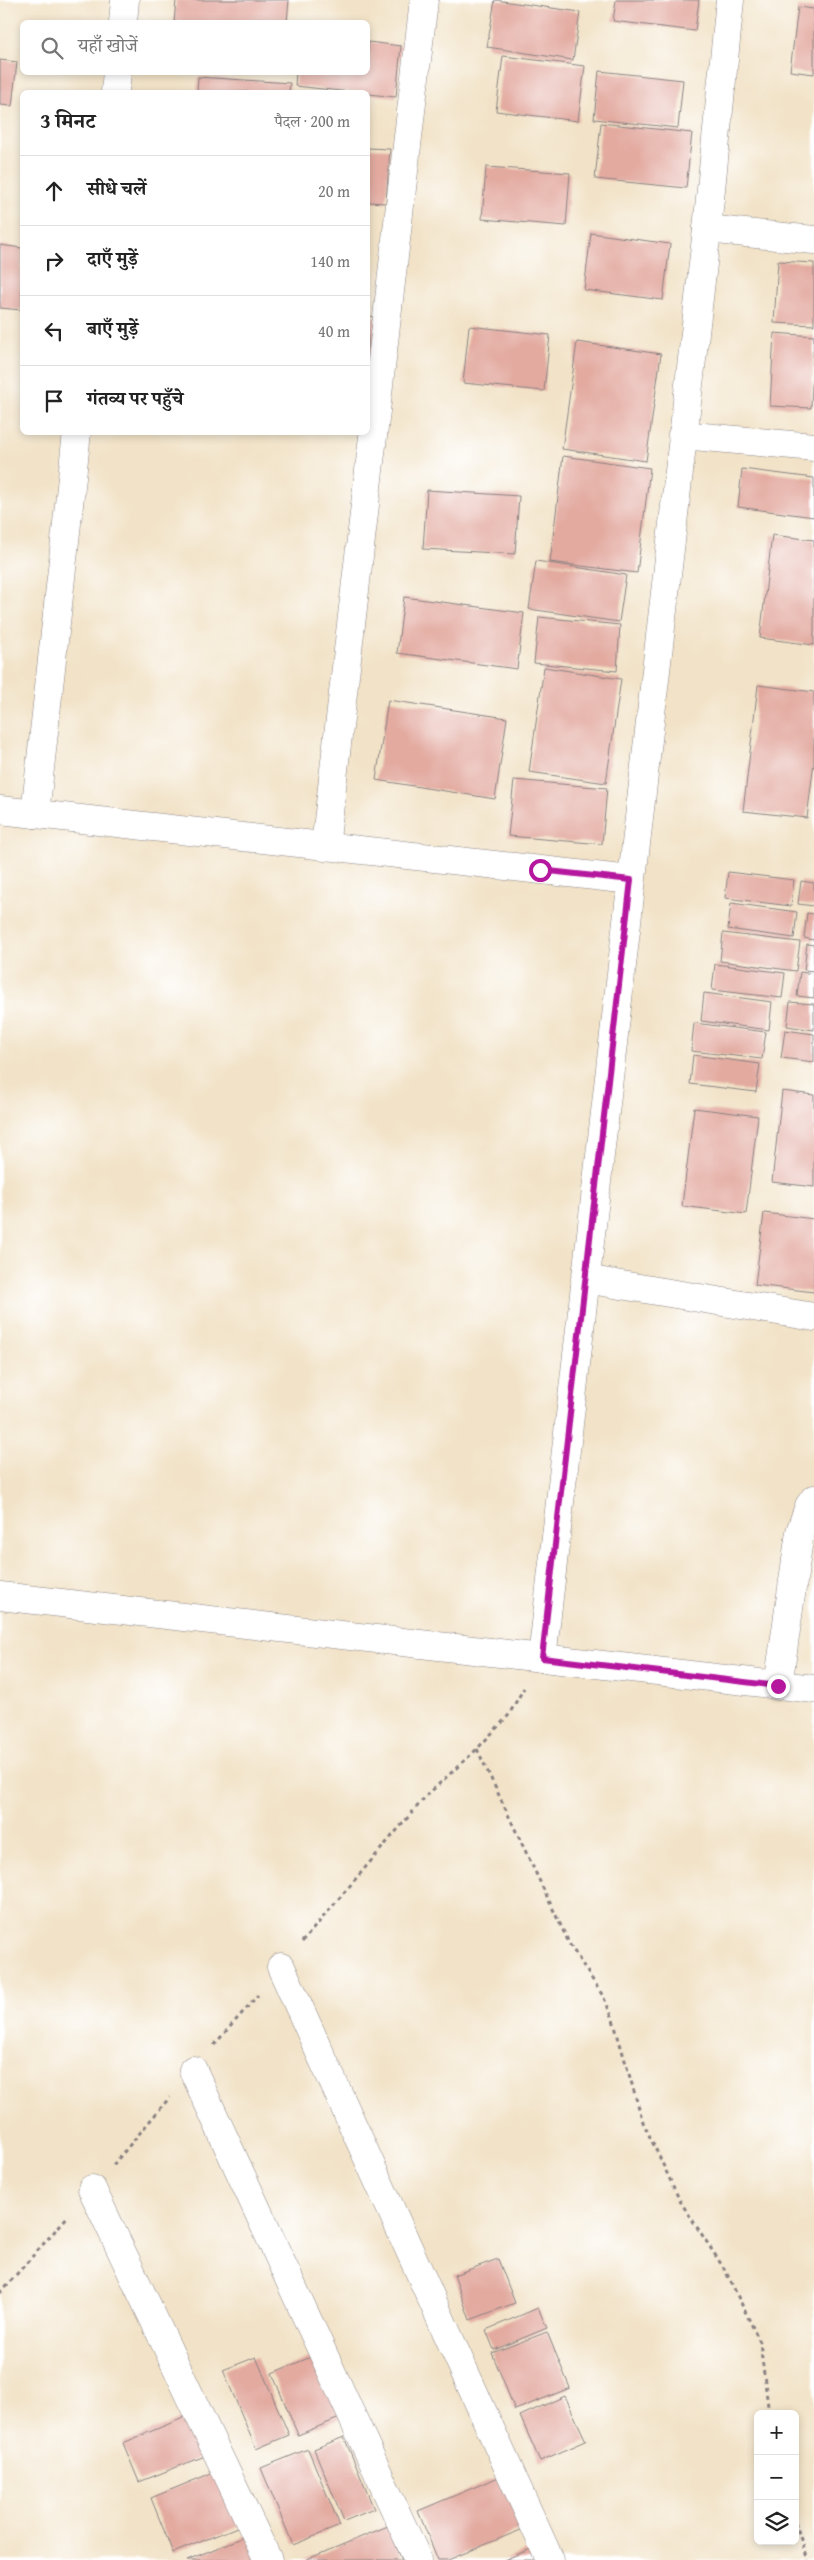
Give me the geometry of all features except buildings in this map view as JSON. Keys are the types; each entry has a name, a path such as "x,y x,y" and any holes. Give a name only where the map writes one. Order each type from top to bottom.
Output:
{"street":[{"path":"123,20 125,0"},
{"path":"325,848 424,0"},
{"path":"542,1658 707,229 730,0"},
{"path":"115,90 117,75"},
{"path":"707,229 814,240"},
{"path":"35,814 77,435"},
{"path":"682,435 814,448"},
{"path":"0,810 325,848 631,880"},
{"path":"585,1280 814,1317"},
{"path":"778,1686 800,1532 809,1506 814,1499"},
{"path":"0,1596 778,1686 811,1684"},
{"path":"282,1967 550,2560"},
{"path":"193,2070 418,2560"},
{"path":"92,2189 268,2560"}],"path":[{"path":"477,1749 570,1945 606,2003 644,2122 680,2201 725,2270 760,2342 768,2410"},
{"path":"799,2534 808,2560"}],"route":[{"path":"540,870 631,880 542,1658 778,1686"}]}
